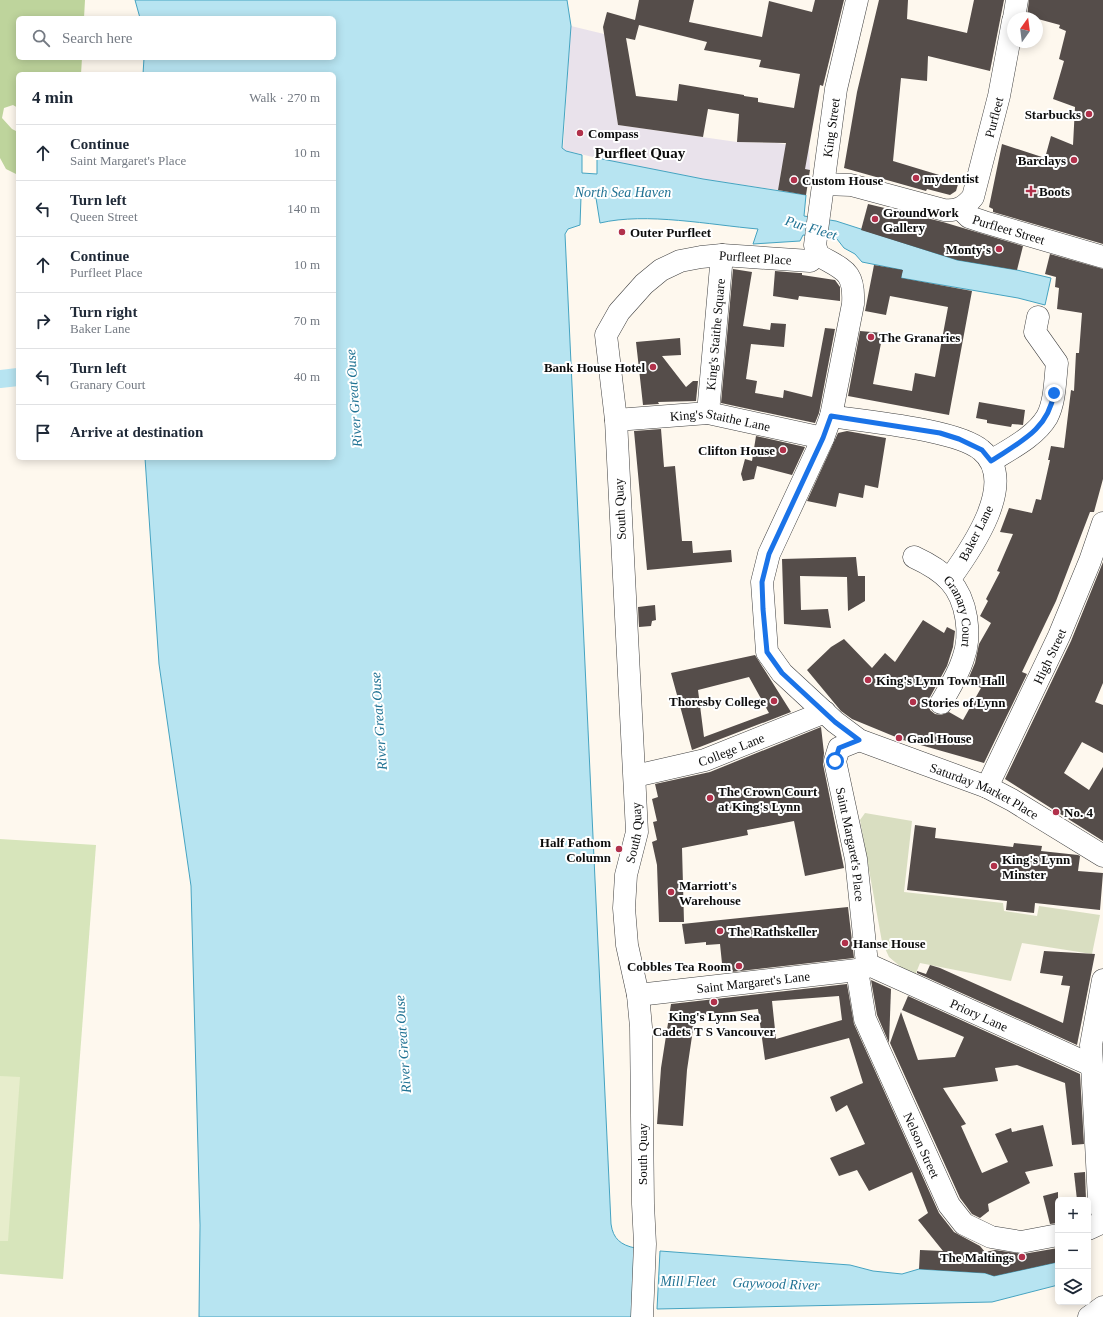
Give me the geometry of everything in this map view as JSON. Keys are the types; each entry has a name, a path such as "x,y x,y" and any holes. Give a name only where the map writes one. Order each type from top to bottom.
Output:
{"street":[{"name":"King Street","path":"816,250 822,191 836,89 857,0"},
{"name":"Purfleet","path":"1014,12 1017,0"},
{"name":"Purfleet","path":"961,209 973,197 999,96 1008,48"},
{"name":"Purfleet Street","path":"822,191 851,185 944,210 954,211 961,209 969,217 1103,257"},
{"name":"Purfleet Place","path":"616,420 606,346 606,335 610,324 644,284 661,270 691,258 722,255 810,261 816,250"},
{"path":"816,250 844,269 853,289 848,335 831,416 823,438"},
{"name":"King's Staithe Square","path":"708,413 722,255"},
{"path":"831,416 940,433 959,439 982,450 991,461 1028,437 1046,418 1053,396 1057,363 1032,327"},
{"name":"King's Staithe Lane","path":"616,420 708,413 823,438"},
{"name":"South Quay","path":"616,420 637,832 626,875 624,908 627,945 638,995 641,1026 643,1204 645,1244 642,1317"},
{"name":"Saturday Market Place","path":"823,438 769,554 762,582 767,652 782,673 824,712 859,740 987,787 1012,800 1103,856"},
{"name":"Baker Lane","path":"949,580 969,551 988,516 995,489 995,474 991,461"},
{"name":"High Street","path":"987,787 1059,636 1103,523"},
{"name":"Granary Court","path":"914,557 926,563 949,580 956,589 965,613 967,642 964,658 958,673 941,703"},
{"name":"College Lane","path":"635,776 705,760 824,712"},
{"name":"Saint Margaret's Place","path":"859,740 839,748 835,761 856,859 862,967"},
{"name":"Saint Margaret's Lane","path":"638,995 862,967"},
{"name":"Priory Lane","path":"862,967 1092,1065"},
{"name":"Nelson Street","path":"862,967 865,1019 949,1205 964,1224 991,1237 1021,1242 1055,1236"},
{"path":"1103,980 1091,1045 1099,1201 1103,1215"},
{"path":"1091,1228 1103,1222"},
{"path":"1089,1317 1103,1307"}],"shaded area":[{"name":"Purfleet Quay","path":"571,26 604,34 618,125 737,142 777,143 809,148 810,170 782,166 778,190 703,179 563,150"}],"green space":[{"path":"0,0 85,0 84,16 16,16 16,60 82,60 81,72 16,72 16,107 13,105 4,108 2,118 12,129 16,131 16,174 6,169 0,158"},
{"path":"865,813 912,821 904,892 1003,903 1004,911 1037,916 1039,906 1100,915 1092,954 1022,943 1011,981 920,963 914,978 889,957 882,942 860,820"},
{"path":"0,839 96,845 63,1279 0,1274"},
{"path":"0,1076 20,1077 8,1241 0,1241"}],"water":[{"path":"135,0 567,0 571,26 562,148 566,151 582,155 582,173 597,174 597,158 703,179 806,195 804,216 836,221 957,260 1017,270 1051,278 1045,305 1018,298 901,278 902,270 862,262 855,254 844,248 837,239 803,235 800,241 753,244 758,229 658,219 618,220 600,223 596,198 581,197 580,225 568,229 565,234 611,1224 614,1234 618,1240 635,1248 632,1317 199,1317 200,1225 191,886 159,664 145,460 336,460 336,72 143,72 144,60 336,60 336,16 139,16"},
{"name":"Mill Fleet","path":"660,1251 850,1265 873,1271 902,1274 919,1269 985,1273 994,1276 1055,1263 1055,1286 992,1302 657,1309"}],"building":[{"path":"639,0 694,0 689,22 762,37 769,1 812,12 815,0 844,0 823,86 820,85 805,169 810,170 806,195 778,190 786,143 737,142 739,114 708,109 703,137 618,125 603,27 607,12 635,20","holes":["639,25 707,42 704,50 761,60 759,67 800,74 794,108 758,102 758,98 744,95 679,84 677,101 636,96 626,38 635,40"]},
{"path":"879,0 908,0 907,19 967,33 974,0 1004,0 990,71 928,56 927,81 901,78 893,161 959,181 956,191 950,195 927,189 926,191 844,168 857,92"},
{"path":"1029,0 1103,0 1103,244 993,212 993,209 989,207 1002,144 1045,158 1051,136 1073,145 1075,107 1053,99 1064,61 1059,59 1066,31 1059,28 1060,25 1043,20 1043,12 1028,12"},
{"path":"868,204 943,222 1023,246 1017,270 957,260 861,230"},
{"path":"1050,254 1103,269 1103,479 1094,512 1090,512 1056,601 1022,672 1027,674 984,763 903,740 852,719 841,711 807,670 831,647 844,639 872,668 885,653 895,662 923,620 944,633 947,627 955,631 953,647 947,666 930,697 930,710 935,714 941,715 949,712 963,720 981,688 967,682 975,663 979,644 991,623 980,616 988,601 986,599 1000,572 997,571 1013,534 1000,532 1009,508 1032,513 1036,499 1041,500 1050,460 1048,460 1051,446 1064,448 1071,390 1074,391 1076,353 1079,353 1082,313 1057,309 1059,288 1055,287 1056,277 1045,274"},
{"path":"874,265 903,270 901,278 972,291 949,415 848,396 860,331 883,333 873,384 912,391 915,373 935,377 948,307 890,296 886,315 865,311"},
{"path":"733,269 752,272 743,326 770,330 771,323 786,324 784,347 751,344 746,379 757,381 755,393 783,398 784,390 812,397 825,328 835,329 819,413 815,423 721,403"},
{"path":"775,271 802,273 802,275 835,280 840,287 840,301 799,296 798,300 773,296"},
{"name":"Bank House Hotel","path":"680,338 681,355 662,356 686,387 693,381 698,381 696,401 658,402 659,404 643,405 636,342"},
{"path":"979,402 1025,410 1023,425 1012,424 1011,427 987,423 987,420 976,418"},
{"path":"661,429 664,467 675,466 682,541 692,541 693,553 731,550 732,562 647,570 634,431"},
{"path":"847,431 886,438 878,488 865,485 863,498 839,493 836,507 807,501 838,433"},
{"name":"Clifton House","path":"756,436 805,447 792,475 757,466 754,479 743,481 741,474 745,459 752,461"},
{"path":"856,557 858,576 865,576 865,601 848,611 847,577 800,576 801,610 828,609 831,628 784,624 782,559"},
{"path":"1103,562 1103,683 1095,702 1103,705 1103,753 1082,742 1064,773 1089,790 1103,767 1103,841 1005,779 1071,641"},
{"path":"655,605 656,620 652,621 651,626 639,627 638,607"},
{"name":"Thoresby College","path":"755,655 791,712 692,750 671,673","holes":["749,677 769,713 704,737 698,690"]},
{"path":"821,727 824,753 823,764 844,868 805,876 794,821 747,830 748,835 682,848 684,922 659,922 657,865 652,842 657,840 653,822 657,821 652,799 658,797 655,784 710,772"},
{"name":"King's Lynn Minster","path":"915,825 936,828 935,838 1013,847 1014,843 1042,846 1041,851 1078,855 1080,856 1078,871 1103,873 1100,910 1035,903 1034,913 1006,910 1007,901 907,890"},
{"name":"Hanse House","path":"848,907 854,958 723,973 720,944 706,945 706,942 685,944 682,924"},
{"path":"1044,951 1095,954 1077,1045 917,973 917,971 926,974 930,965 940,968 1063,1023 1070,986 1061,985 1063,976 1040,973"},
{"path":"871,980 891,989 889,1043 877,1015"},
{"path":"847,984 854,1024 939,1213 954,1232 980,1246 985,1252 995,1250 1023,1254 1055,1249 1055,1263 994,1276 985,1273 919,1269 920,1250 943,1251 918,1220 928,1213 912,1172 869,1191 857,1170 839,1176 830,1158 865,1144 847,1105 836,1112 830,1097 863,1083 849,1038 765,1060 758,1009 695,1016 687,1070 683,1126 657,1124 661,1068 671,1004","holes":["839,996 842,1020 776,1039 772,1001"]},
{"path":"908,996 1080,1074 1084,1144 1072,1145 1065,1083 1017,1065 995,1068 998,1081 943,1088 966,1124 961,1126 982,1173 1008,1162 995,1134 1011,1128 1012,1132 1043,1125 1053,1166 1025,1172 1030,1183 988,1204 989,1211 980,1218 972,1214 960,1198 890,1043 901,1012 918,1060 955,1057 964,1037 902,1010"},
{"path":"1085,1172 1086,1197 1077,1197 1074,1173"},
{"path":"1058,1192 1058,1197 1055,1197 1055,1223 1050,1224 1043,1196"}],"waterway":[{"path":"0,379 16,377"}],"place":[{"name":"Starbucks","path":"1089,114"},
{"name":"Compass","path":"580,133"},
{"name":"Barclays","path":"1074,160"},
{"name":"mydentist","path":"916,178"},
{"name":"Custom House","path":"794,180"},
{"name":"Boots","path":"1031,191"},
{"name":"GroundWork Gallery","path":"875,219"},
{"name":"Outer Purfleet","path":"622,232"},
{"name":"Monty's","path":"999,249"},
{"name":"The Granaries","path":"871,337"},
{"name":"Bank House Hotel","path":"653,367"},
{"name":"Clifton House","path":"783,450"},
{"name":"King's Lynn Town Hall","path":"868,680"},
{"name":"Thoresby College","path":"774,701"},
{"name":"Stories of Lynn","path":"913,702"},
{"name":"Gaol House","path":"899,738"},
{"name":"The Crown Court at King's Lynn","path":"710,798"},
{"name":"No. 4","path":"1056,812"},
{"name":"Half Fathom Column","path":"619,849"},
{"name":"King's Lynn Minster","path":"994,866"},
{"name":"Marriott's Warehouse","path":"671,892"},
{"name":"The Rathskeller","path":"720,931"},
{"name":"Hanse House","path":"845,943"},
{"name":"Cobbles Tea Room","path":"739,966"},
{"name":"King's Lynn Sea Cadets T S Vancouver","path":"714,1002"},
{"name":"The Maltings","path":"1022,1257"}],"district":[{"name":"Purfleet Quay","path":"640,153"}],"route":[{"path":"835,761 836,752 839,748 849,742 859,740 835,722 782,673 767,652 762,582 769,554 823,438 831,416 940,433 970,443 982,450 991,461 1028,437 1039,427 1046,418 1051,407 1054,393"}],"water label":[{"name":"North Sea Haven","path":"623,192"},
{"name":"Pur Fleet","path":"811,228"},
{"name":"River Great Ouse","path":"354,398"},
{"name":"River Great Ouse","path":"379,721"},
{"name":"River Great Ouse","path":"403,1044"},
{"name":"Gaywood River","path":"776,1284"}]}
